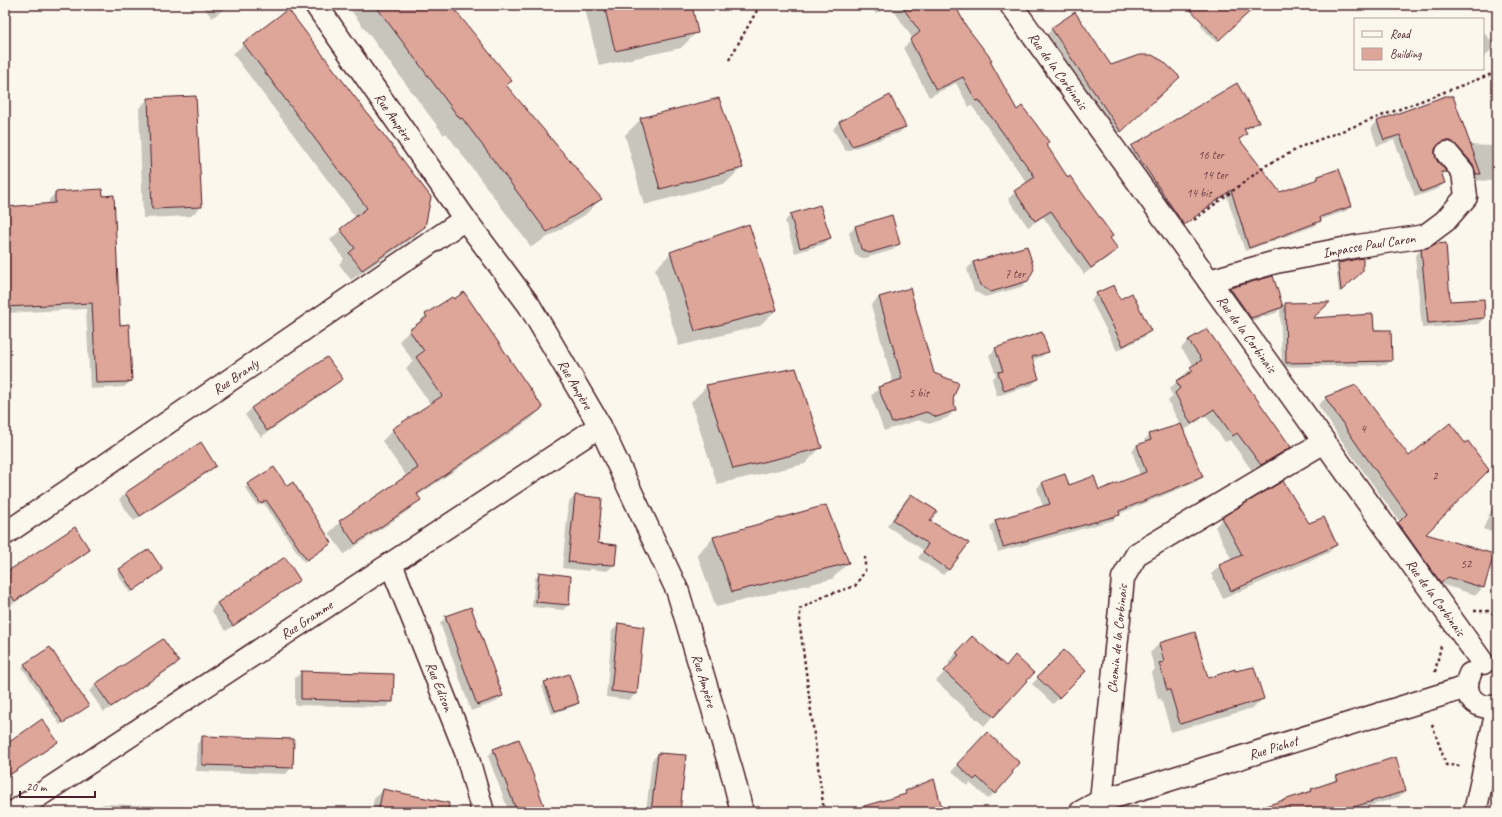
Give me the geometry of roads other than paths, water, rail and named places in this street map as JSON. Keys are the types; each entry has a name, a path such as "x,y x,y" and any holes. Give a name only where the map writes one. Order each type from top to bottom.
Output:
{"street":[{"name":"Rue Ampère","path":"316,5 465,219 529,305 600,426 678,592 733,776 742,812"},
{"name":"Rue de la Corbinais","path":"1011,5 1324,442 1490,664"},
{"name":"Impasse Paul Caron","path":"1209,281 1276,262 1358,246 1426,236 1445,222 1466,197 1463,172 1447,153"},
{"name":"Rue Branly","path":"5,534 465,219"},
{"name":"Rue Gramme","path":"14,812 600,426"},
{"name":"Chemin de la Corbinais","path":"1100,801 1123,578 1137,554 1324,442"},
{"name":"Rue Edison","path":"390,564 466,752 483,812"},
{"path":"1490,664 1471,671 1467,682 1468,694 1476,703 1483,707 1490,708 1497,706"},
{"name":"Rue Pichot","path":"1081,812 1100,801 1467,687"},
{"path":"1475,812 1497,710"}]}
